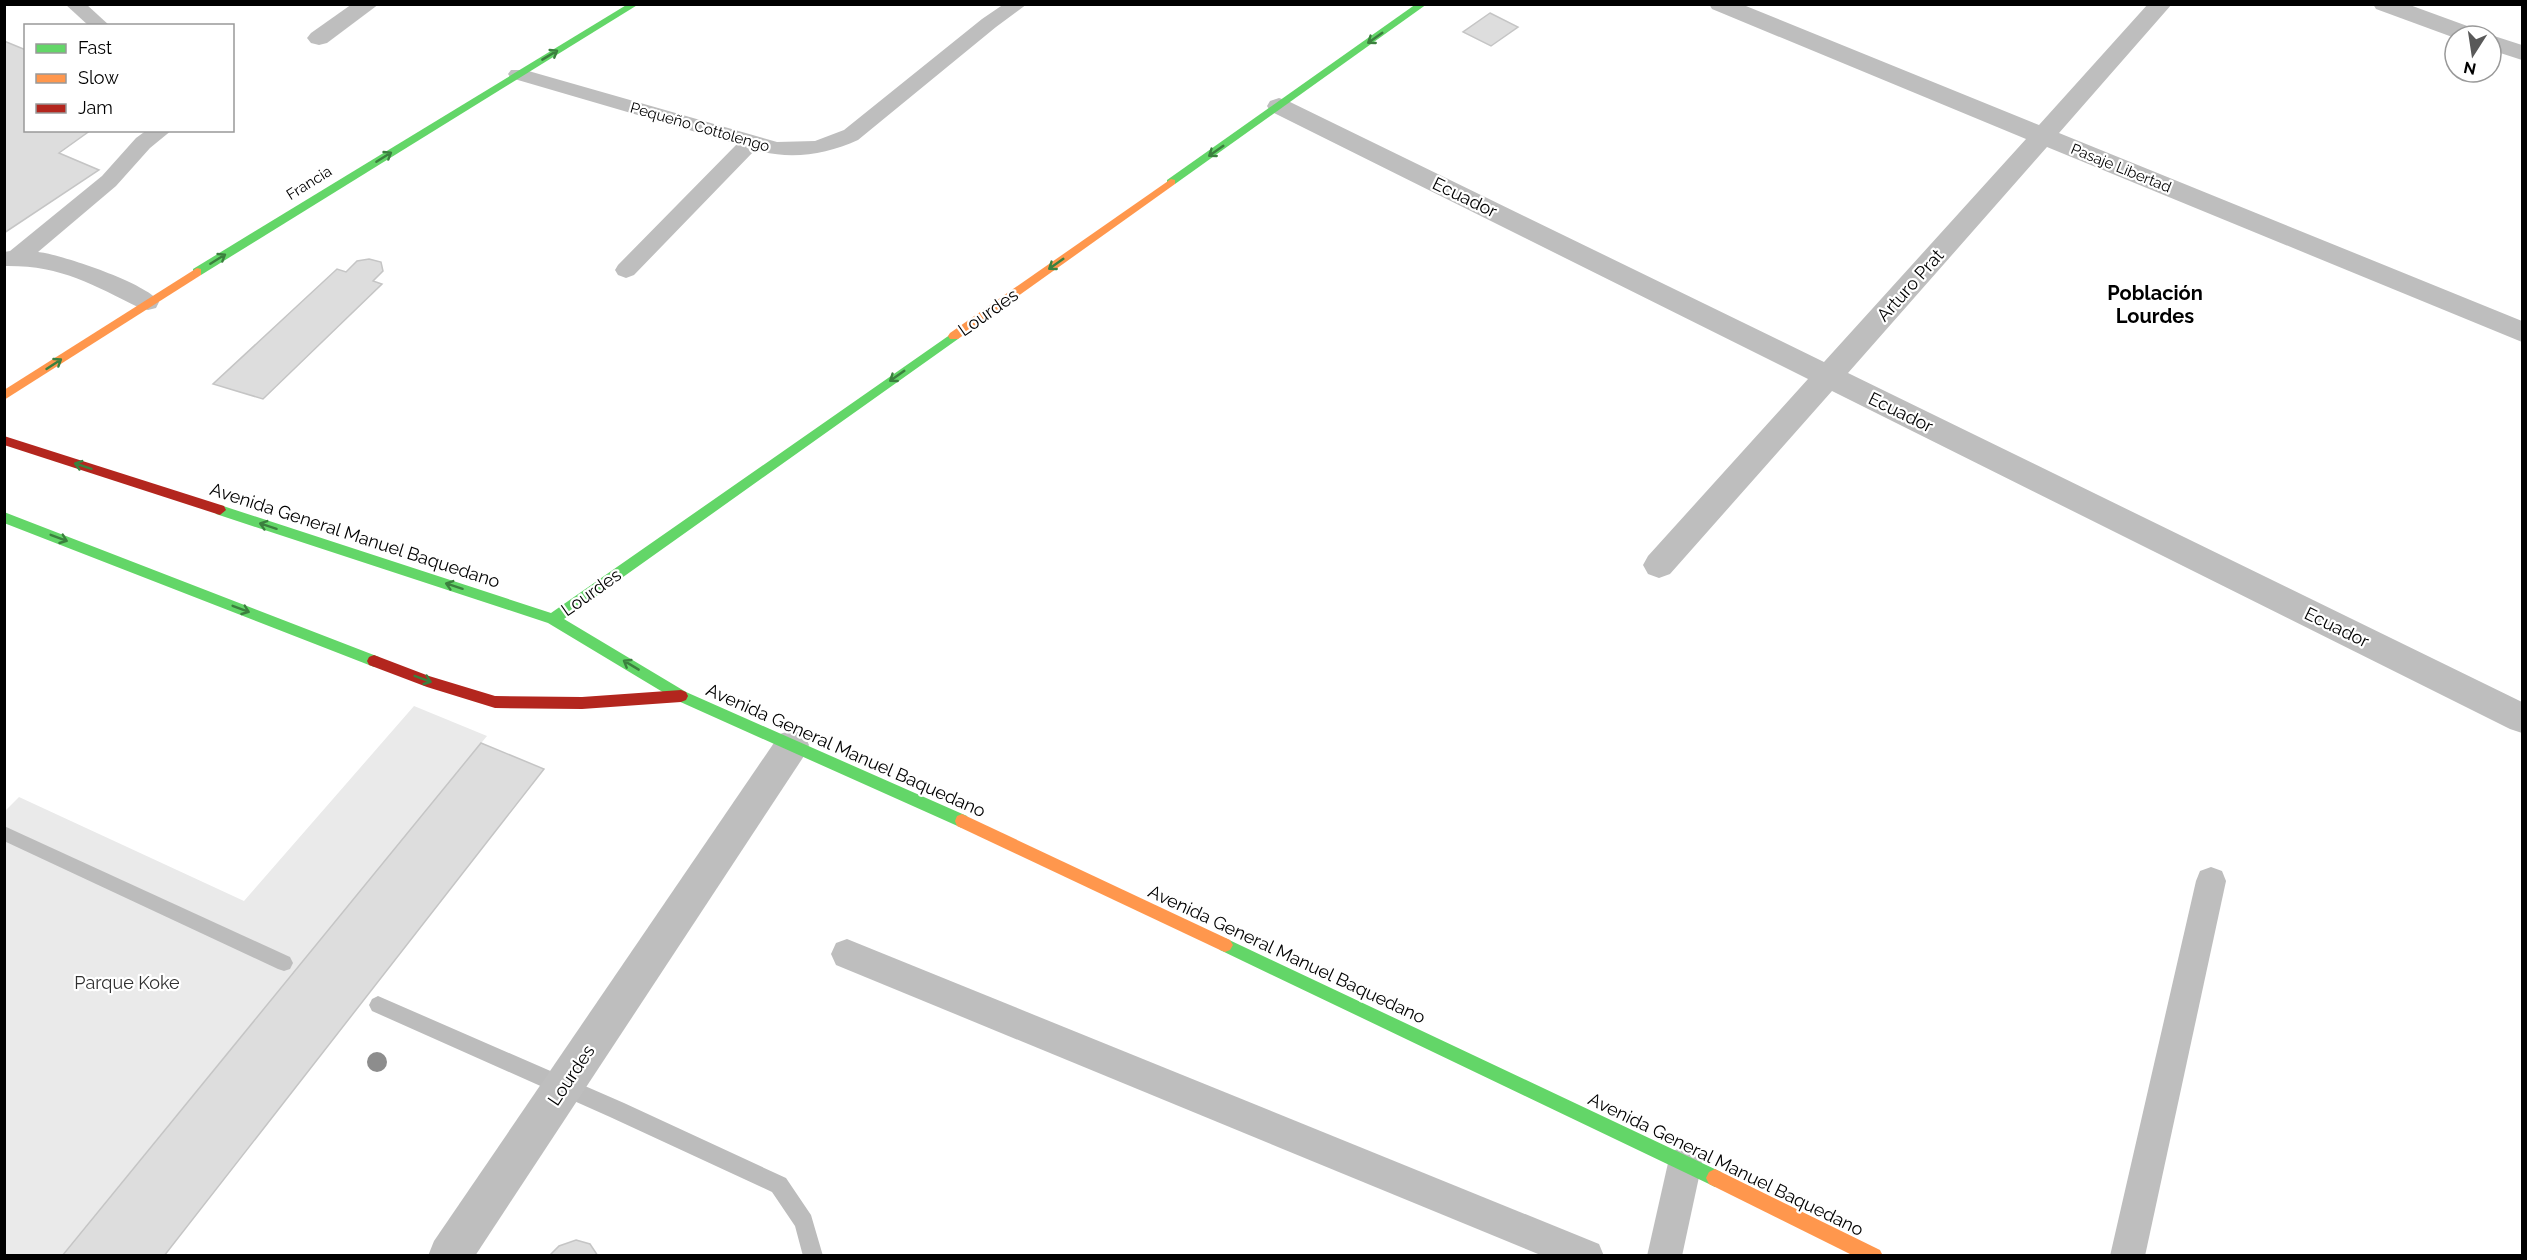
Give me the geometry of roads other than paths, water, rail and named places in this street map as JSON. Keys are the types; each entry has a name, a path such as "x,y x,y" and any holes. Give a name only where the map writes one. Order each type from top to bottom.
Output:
{"main road":[{"name":"Francia","path":"4,396 148,302 635,4"},
{"name":"Lourdes","path":"553,619 1423,4"},
{"name":"Avenida General Manuel Baquedano","path":"4,440 553,619 681,696 912,797 1685,1163 1874,1256"},
{"name":"Avenida General Manuel Baquedano","path":"4,517 427,681 495,702 582,703 681,696"}],"street":[{"path":"319,39 368,4"},
{"name":"Pasaje Libertad","path":"1720,4 2523,332"},
{"name":"Arturo Prat","path":"1659,565 2161,4"},
{"path":"2384,4 2443,25"},
{"path":"2503,46 2523,53"},
{"name":"Ecuador","path":"1279,106 2523,718"},
{"name":"Lourdes","path":"449,1256 792,745"}],"lane":[{"path":"74,4 99,24"},
{"name":"Pequeño Cottolengo","path":"518,74 776,149 807,150 833,144 851,135 989,23 1018,4"},
{"path":"10,258 109,181 143,143 159,132"},
{"path":"626,270 751,142"},
{"path":"10,258 58,262 148,302"},
{"path":"2127,1256 2211,881"},
{"path":"847,954 1587,1256"},
{"path":"1664,1256 1685,1163"}],"waterway":[{"path":"4,833 284,963"},
{"path":"378,1005 617,1110 779,1185 804,1222 813,1256"}],"district":[{"name":"Población Lourdes","path":"2155,304"}],"park label":[{"name":"Parque Koke","path":"127,982"}]}
